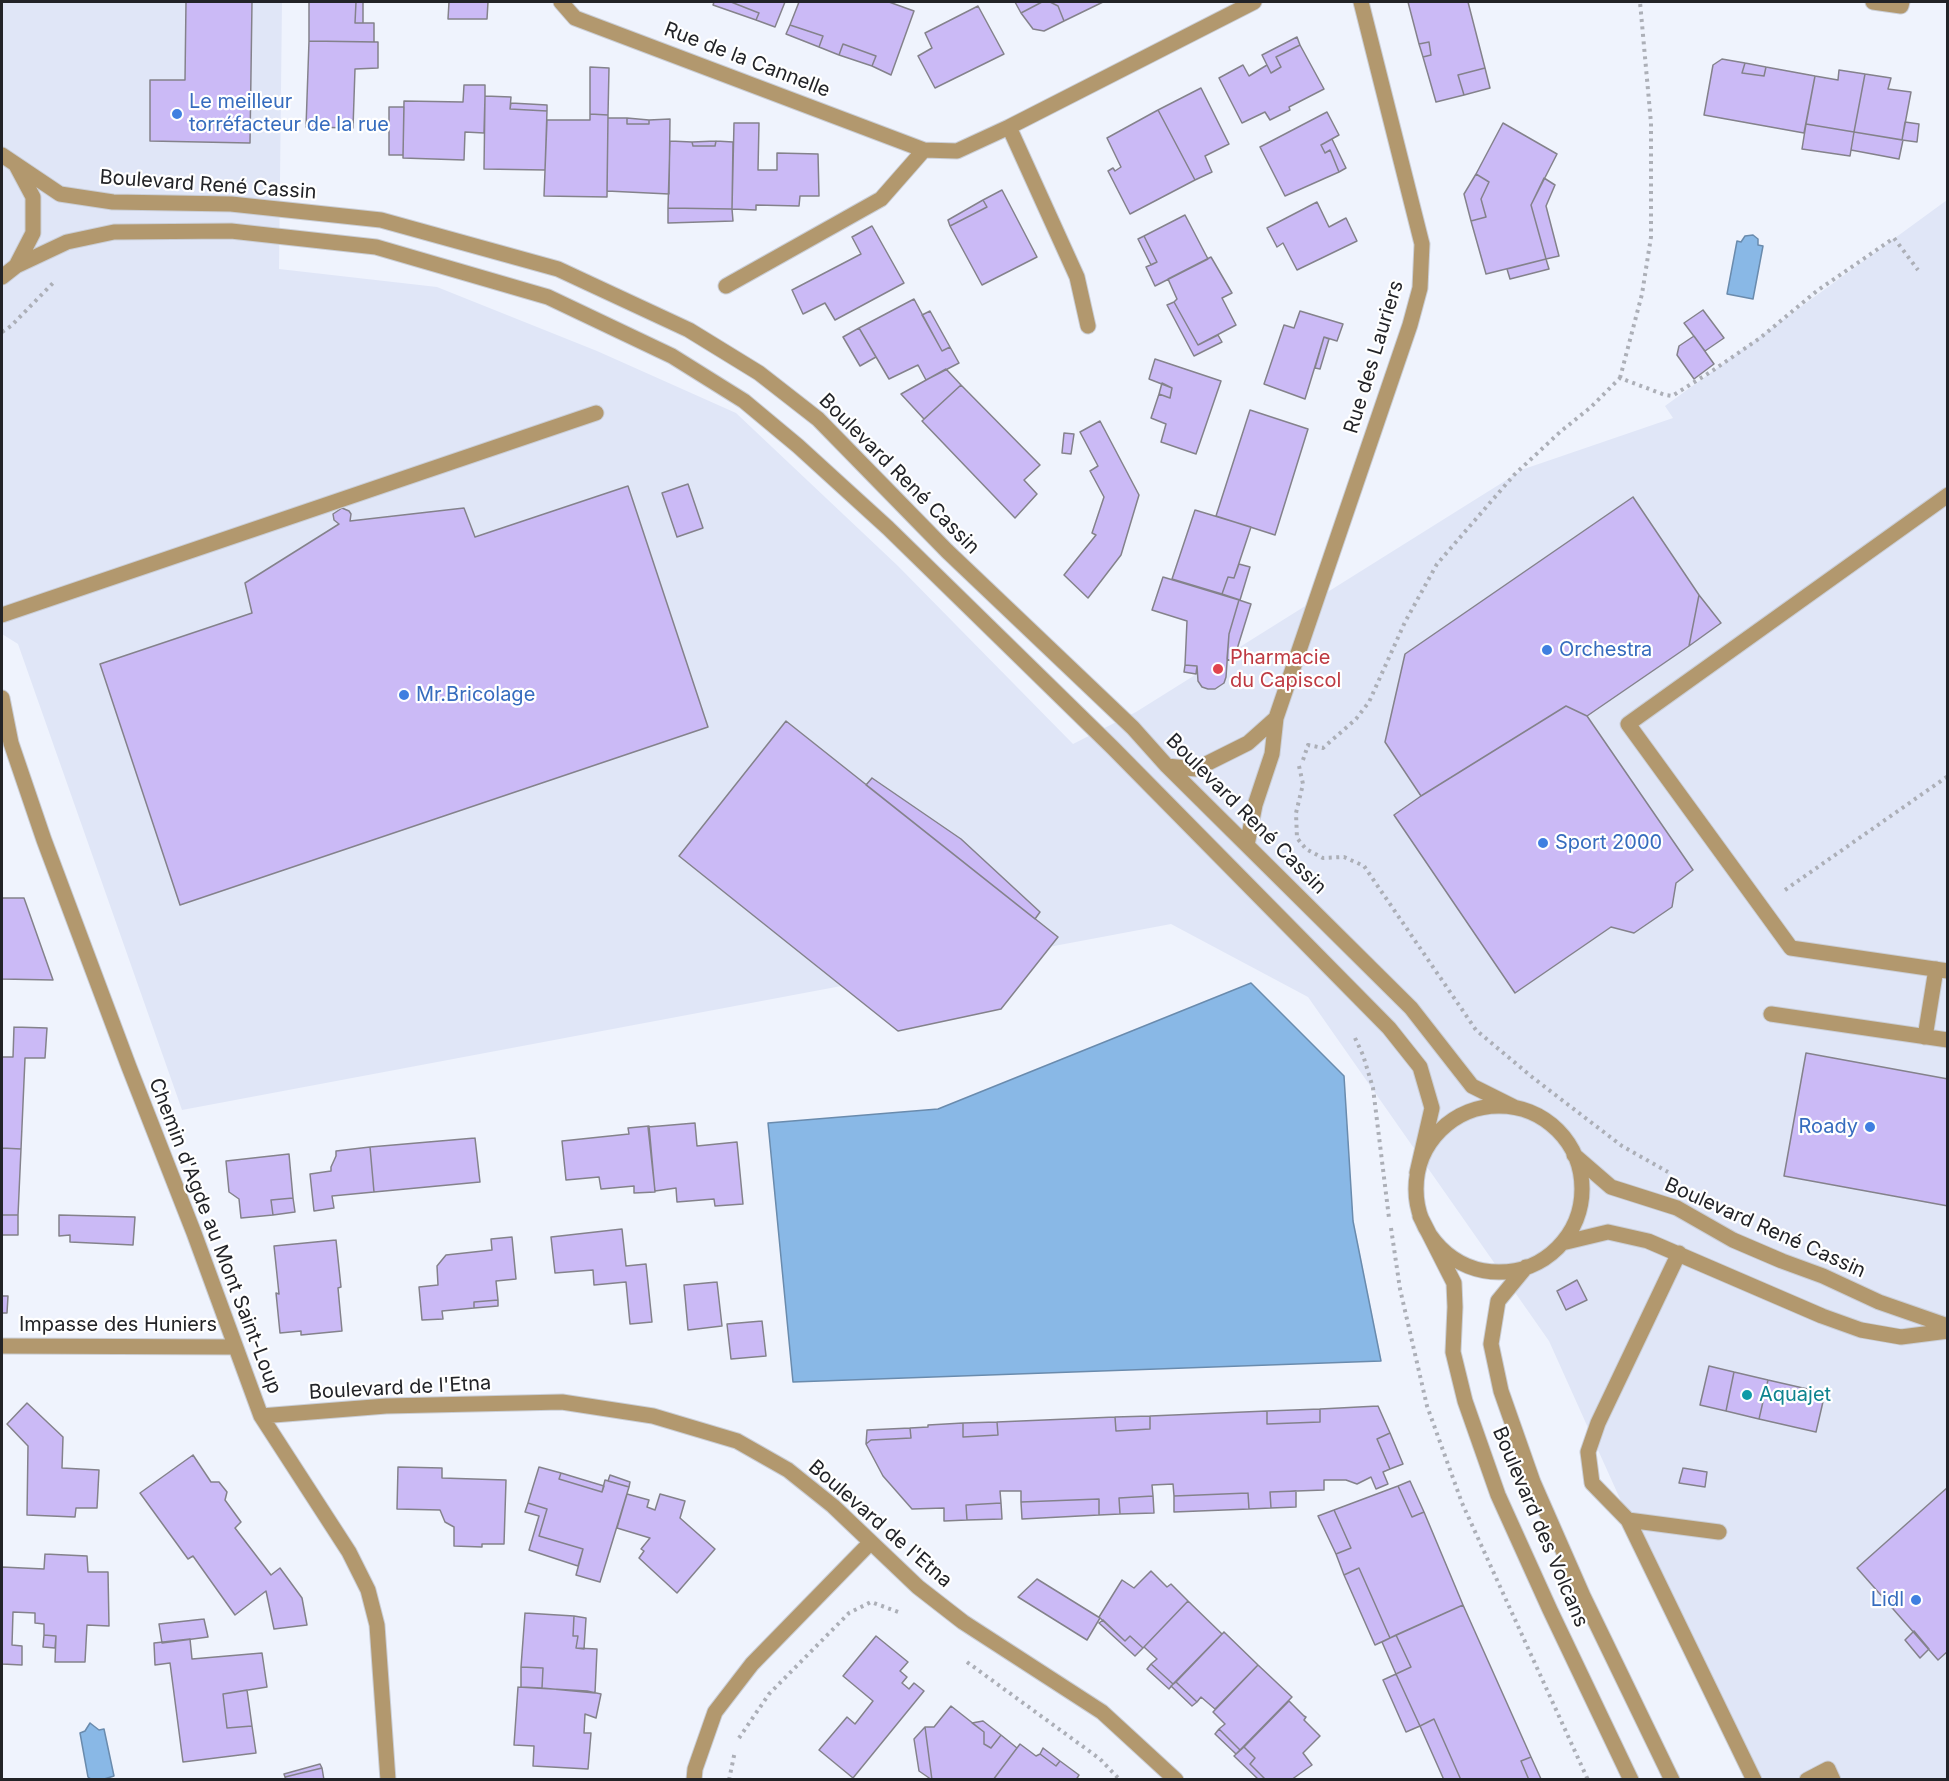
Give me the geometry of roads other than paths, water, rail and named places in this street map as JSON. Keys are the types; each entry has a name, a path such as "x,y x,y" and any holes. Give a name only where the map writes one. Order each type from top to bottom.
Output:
{"street":[{"name":"Rue de la Cannelle","path":"561,2 575,18 924,150 957,151 1010,127 1254,2"},
{"name":"Rue des Lauriers","path":"1247,845 1255,805 1272,754 1276,718 1410,325 1420,288 1422,244 1361,2"},
{"path":"1873,2 1901,6 1902,2"},
{"path":"1010,127 1077,277 1088,326"},
{"path":"726,286 881,199 924,150"},
{"name":"Boulevard René Cassin","path":"2,155 60,195 112,202 231,204 381,220 558,269 688,330 759,373 818,419 947,551 1132,728 1167,766 1411,1008 1472,1086 1514,1107"},
{"path":"15,164 33,197 33,233 16,266"},
{"path":"2,277 16,266 67,242 114,232 231,231 376,247 548,297 672,356 744,400 896,536 1113,748 1389,1028 1420,1067 1432,1108 1417,1173 1416,1195 1420,1216 1432,1239 1451,1257 1475,1269 1500,1272 1526,1267 1545,1258 1562,1243 1575,1223 1581,1201 1581,1178 1574,1155 1560,1132 1539,1116 1514,1107 1488,1106 1463,1114 1442,1128 1425,1149 1417,1173"},
{"path":"2,615 596,413"},
{"path":"1925,1037 1942,970 1791,948 1628,724 1947,495"},
{"name":"Chemin d'Agde au Mont Saint-Loup","path":"2,698 11,743 44,840 129,1067 195,1233 261,1416 349,1552 368,1590 377,1625 388,1779"},
{"name":"Rue des Lauriers","path":"1167,766 1196,770 1248,743 1276,718"},
{"path":"1771,1014 1947,1040"},
{"name":"Boulevard René Cassin","path":"1574,1155 1611,1187 1677,1208 1733,1240 1782,1262 1823,1276 1879,1302 1947,1326"},
{"name":"Boulevard des Volcans","path":"1420,1216 1454,1283 1453,1352 1465,1401 1498,1495 1631,1779"},
{"path":"1562,1243 1608,1232 1648,1241 1822,1316 1861,1330 1901,1337 1947,1331"},
{"path":"1679,1253 1598,1423 1588,1452 1592,1483 1628,1520 1755,1779"},
{"name":"Boulevard des Volcans","path":"1526,1267 1498,1301 1491,1344 1500,1391 1537,1492 1583,1596 1672,1779"},
{"name":"Impasse des Huniers","path":"2,1346 235,1347"},
{"name":"Boulevard de l'Etna","path":"261,1416 386,1406 562,1402 653,1416 737,1441 788,1470 833,1506 918,1587 963,1622 1102,1712 1176,1779"},
{"path":"1628,1520 1719,1532"},
{"path":"694,1779 695,1769 716,1712 752,1664 871,1542"},
{"path":"1807,1779 1828,1769 1833,1779"}],"water":[{"path":"1753,235 1758,239 1758,245 1763,246 1753,299 1727,294 1737,241 1741,242 1745,236"},
{"path":"1251,983 1344,1076 1353,1221 1381,1361 793,1382 768,1123 938,1109"},
{"path":"90,1723 99,1730 104,1729 114,1776 101,1780 88,1777 80,1733 85,1731"}],"place":[{"name":"Le meilleur torréfacteur de la rue","path":"177,114"},
{"name":"Orchestra","path":"1547,650"},
{"name":"Pharmacie du Capiscol","path":"1218,669"},
{"name":"Mr.Bricolage","path":"404,695"},
{"name":"Sport 2000","path":"1543,843"},
{"name":"Roady","path":"1870,1127"},
{"name":"Aquajet","path":"1747,1395"},
{"name":"Lidl","path":"1916,1600"}]}
